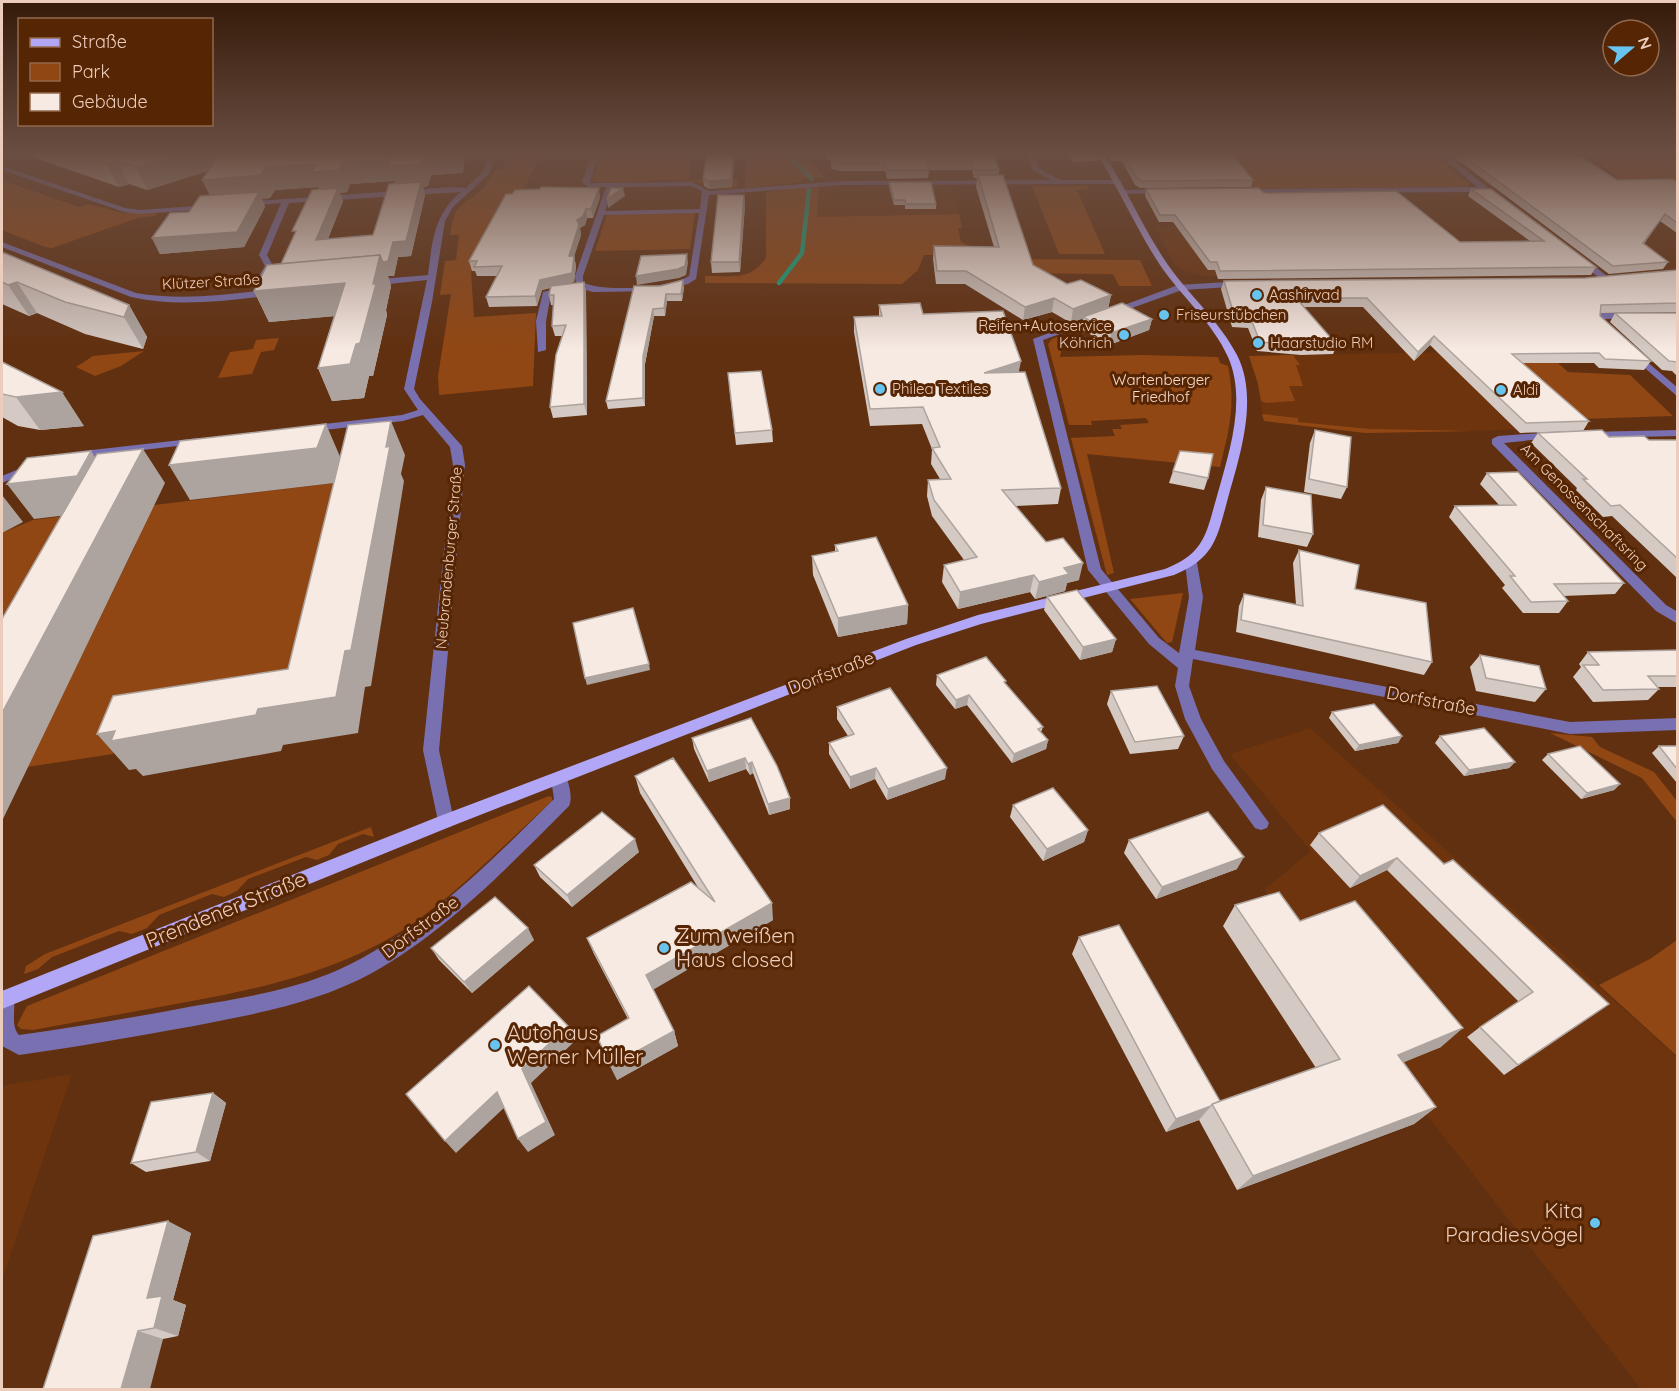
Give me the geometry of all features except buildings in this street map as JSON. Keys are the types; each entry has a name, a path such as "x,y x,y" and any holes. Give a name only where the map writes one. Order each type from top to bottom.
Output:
{"main road":[{"name":"Dorfstraße","path":"446,821 911,642 978,620 1168,573 1191,563 1201,555 1210,540 1240,425 1240,379 1233,358 1160,258 1139,219"},
{"name":"Prendener Straße","path":"3,1000 446,821"}],"street":[{"path":"252,294 269,266 263,255 278,219"},
{"name":"Neubrandenburger Straße","path":"443,219 409,389 456,446 459,465 432,750 446,821"},
{"path":"582,286 579,283 579,276 599,219"},
{"path":"541,350 540,321 547,292 582,286 593,289 666,287 689,282 693,278 702,219"},
{"name":"Klützer Straße","path":"2,244 134,295 152,299 285,291"},
{"path":"1572,254 1608,280"},
{"path":"364,283 432,277"},
{"path":"1592,280 1618,279"},
{"path":"1181,287 1255,284"},
{"name":"Dorfstraße","path":"1181,287 1038,339 1095,570 1154,641 1185,659 1570,728 1677,724"},
{"path":"1616,336 1599,321 1601,316 1645,316"},
{"path":"1624,344 1677,394"},
{"path":"296,430 403,418 425,411"},
{"name":"Am Genossenschaftsring","path":"1677,433 1498,439 1498,444 1661,608 1677,619"},
{"path":"60,458 215,439"},
{"path":"2,480 44,463"},
{"path":"1191,563 1196,597 1182,686 1193,719 1218,765 1261,823"},
{"name":"Dorfstraße","path":"364,968 427,927 499,864 563,801 559,779"},
{"name":"Prendener Straße","path":"3,1000 4,1039 10,1045 19,1045 108,1032 264,1002 364,968"}],"shaded area":[{"path":"1155,227 1214,227 1251,276 1206,276 1184,271 1173,262"},
{"path":"1504,351 1591,428 1365,433 1264,421 1258,384 1249,356"},
{"name":"Kita Paradiesvögel","path":"1310,728 1677,1057 1677,1389 1641,1389 1295,946 1265,889 1311,851 1230,754"},
{"path":"72,1074 2,1280 2,1086"}],"green space":[{"path":"2,219 135,219 52,248 2,230"},
{"path":"453,219 499,219 471,272 474,317 536,313 533,386 439,395 438,376 451,294 440,295 445,261 456,260 459,235 450,235"},
{"path":"605,219 694,219 690,249 595,251"},
{"path":"766,219 960,219 962,228 958,228 961,242 977,250 963,255 924,255 918,270 902,284 705,283 705,276 747,274 760,266 766,258"},
{"path":"1045,219 1090,219 1105,254 1059,254"},
{"path":"1001,259 1140,260 1152,286 1119,286 1113,274 1005,273"},
{"name":"Wartenberger Friedhof","path":"1060,336 1064,339 1060,357 1143,355 1218,357 1220,363 1228,366 1231,405 1229,429 1220,467 1087,454 1114,573 1107,575 1071,438 1115,436 1112,429 1122,429 1120,425 1149,423 1146,418 1091,421 1092,425 1069,425 1048,344 1052,339"},
{"path":"279,338 274,350 261,352 252,374 218,378 230,352 253,349 256,340"},
{"path":"144,351 121,366 95,376 76,367 93,356"},
{"path":"1293,355 1300,365 1296,365 1303,386 1289,386 1295,401 1266,403 1261,401 1249,356"},
{"path":"1549,355 1568,372 1630,375 1673,416 1581,419 1509,356"},
{"path":"1262,414 1298,418 1298,422 1370,429 1474,431 1365,433 1264,421"},
{"path":"366,479 319,666 120,735 113,754 27,767 136,544 88,549 2,716 2,533 33,520"},
{"path":"1183,593 1172,642 1167,643 1130,599"},
{"path":"1550,733 1592,737 1600,747 1654,772 1677,801 1677,822 1642,778"},
{"path":"549,796 552,797 552,801 451,894 415,922 388,939 331,966 239,992 176,1004 33,1030 21,1029 17,1025 27,1006"},
{"path":"371,827 374,837 363,834 338,844 329,855 317,860 306,857 248,879 237,891 224,897 212,894 159,915 147,928 132,934 119,931 52,957 38,969 24,974 26,966 45,954"},
{"path":"1677,940 1677,1056 1599,985 1650,959"}],"waterway":[{"path":"779,283 802,253 806,219"}],"place":[{"name":"Aashirvad","path":"1257,295"},
{"name":"Friseurstübchen","path":"1164,315"},
{"name":"Reifen+Autoservice Köhrich","path":"1124,335"},
{"name":"Haarstudio RM","path":"1258,343"},
{"name":"Philea Textiles","path":"880,389"},
{"name":"Aldi","path":"1501,390"},
{"name":"Zum weißen Haus closed","path":"664,948"},
{"name":"Autohaus Werner Müller","path":"495,1045"},
{"name":"Kita Paradiesvögel","path":"1595,1223"}]}
